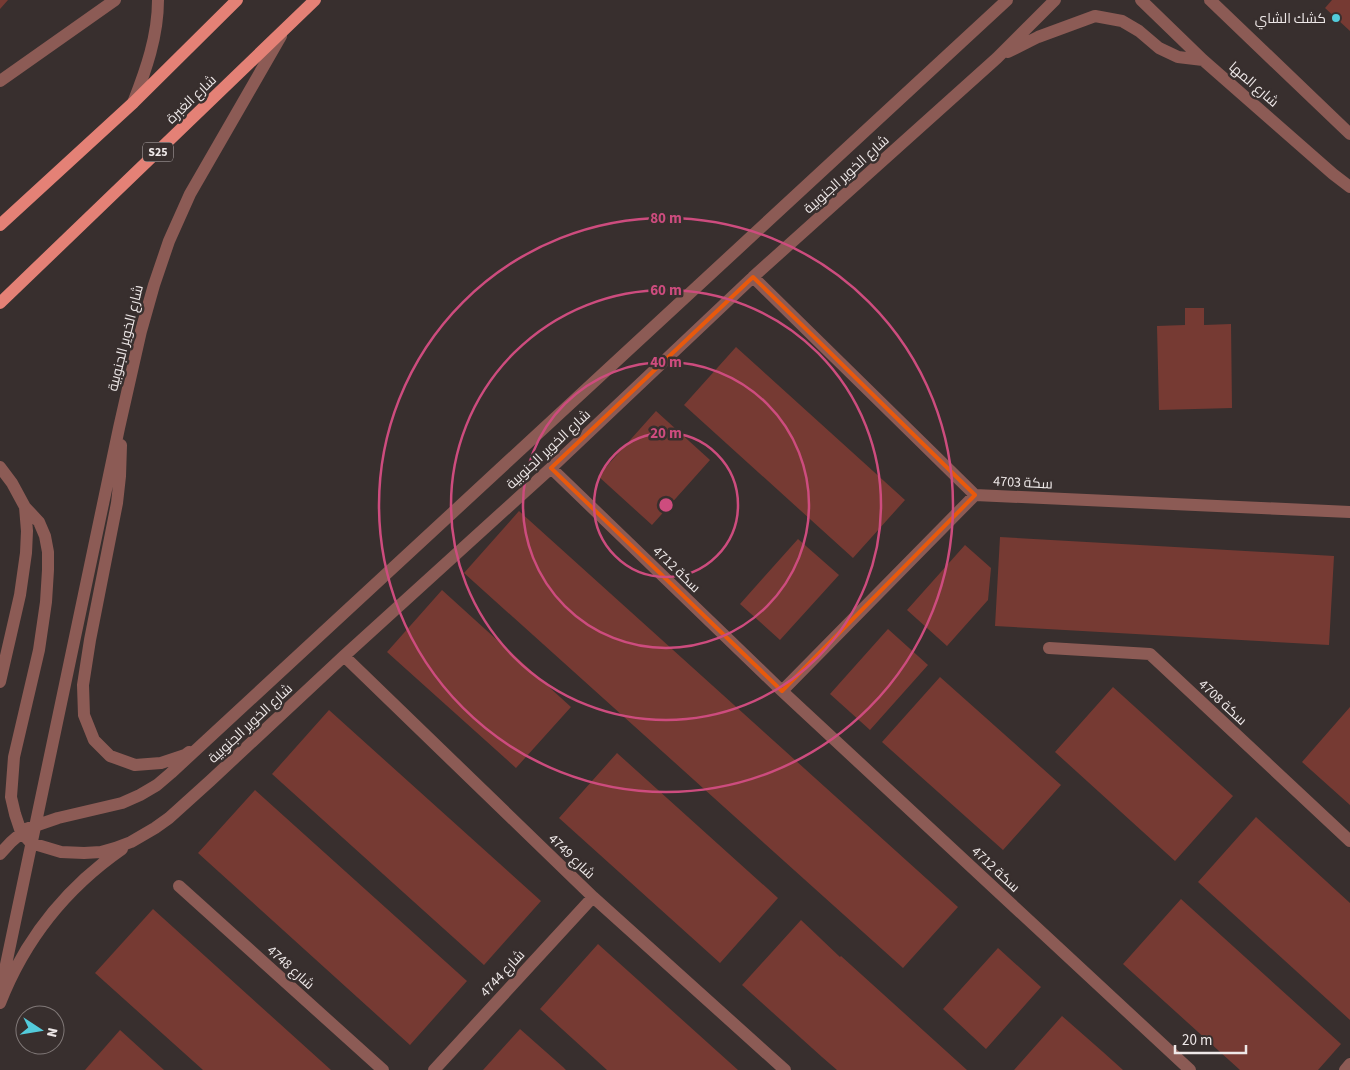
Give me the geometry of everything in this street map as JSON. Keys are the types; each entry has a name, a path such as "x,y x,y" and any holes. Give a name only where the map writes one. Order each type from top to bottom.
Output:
{"main road":[{"path":"0,225 133,103 237,0"},
{"name":"شارع الغبرة","path":"0,303 315,0"}],"street":[{"path":"0,81 115,0"},
{"path":"133,103 145,71 154,38 158,0"},
{"name":"شارع الخوير الجنوبية","path":"31,843 61,852 84,853 108,850 131,842 169,818 550,468 753,277 997,58 1055,0"},
{"name":"شارع المها","path":"1141,0 1203,60 1350,187"},
{"path":"1210,0 1350,134"},
{"name":"شارع الخوير الجنوبية","path":"35,825 122,803 157,785 208,740 1004,2"},
{"path":"997,58 1038,37 1095,16 1122,21 1139,31 1159,48 1178,57 1203,60"},
{"name":"شارع الخوير الجنوبية","path":"0,993 119,428 141,331 154,285 190,194 284,31"},
{"name":"4703 سكة","path":"753,277 975,495 1350,512"},
{"path":"119,428 121,454 117,503 90,640 83,685 84,715 94,740 110,756 135,765 160,763 185,755 208,740"},
{"path":"0,467 12,483 25,507 39,522 45,536 48,552 46,602 39,650 14,757 12,797 15,814 21,832 31,843"},
{"name":"سكة 4712","path":"550,468 782,691 1190,1070"},
{"path":"782,691 975,495"},
{"path":"0,682 20,596 25,562 27,531 25,507"},
{"name":"سكة 4708","path":"1049,648 1150,654 1350,841"},
{"name":"4749 شارع","path":"344,656 593,897 785,1070"},
{"path":"0,854 21,832 35,825"},
{"path":"0,1003 9,981 27,948 48,918 73,889 94,870 131,842"},
{"name":"4748 شارع","path":"179,886 383,1070"},
{"name":"4744 شارع","path":"434,1070 593,897"},
{"path":"1345,1070 1350,1064"}],"highlighted area":[{"path":"753,277 975,495 782,691 551,468"}],"building":[{"path":"0,0 8,0 0,9"},
{"path":"1332,0 1350,0 1350,31 1325,8"},
{"path":"1185,308 1204,308 1204,325 1231,324 1232,408 1159,410 1157,326 1185,325"},
{"path":"736,347 905,500 853,558 684,405"},
{"path":"656,411 710,460 652,525 598,476"},
{"path":"519,511 958,907 903,968 464,573"},
{"path":"1000,537 1334,556 1329,645 995,626"},
{"path":"798,539 839,575 780,640 740,604"},
{"path":"965,545 991,568 988,600 947,646 907,610"},
{"path":"442,590 571,707 516,768 387,652"},
{"path":"888,629 928,665 870,730 830,694"},
{"path":"940,677 1061,785 1003,850 882,742"},
{"path":"1113,687 1233,796 1175,861 1055,752"},
{"path":"1350,707 1350,805 1302,762"},
{"path":"329,710 541,901 484,965 272,774"},
{"path":"617,753 778,898 720,963 559,818"},
{"path":"255,790 467,981 410,1045 198,853"},
{"path":"1256,817 1350,903 1350,1020 1198,882"},
{"path":"1181,899 1341,1044 1318,1070 1240,1070 1123,964"},
{"path":"153,909 331,1070 203,1070 95,973"},
{"path":"801,920 967,1070 837,1070 742,985"},
{"path":"598,944 738,1070 607,1070 540,1009"},
{"path":"998,948 1041,987 986,1049 943,1009"},
{"path":"1062,1016 1103,1052 1123,1070 1014,1070"},
{"path":"520,1029 563,1067 566,1070 483,1070"},
{"path":"120,1030 164,1070 85,1070"}],"place":[{"name":"كشك الشاي","path":"1336,18"}]}
